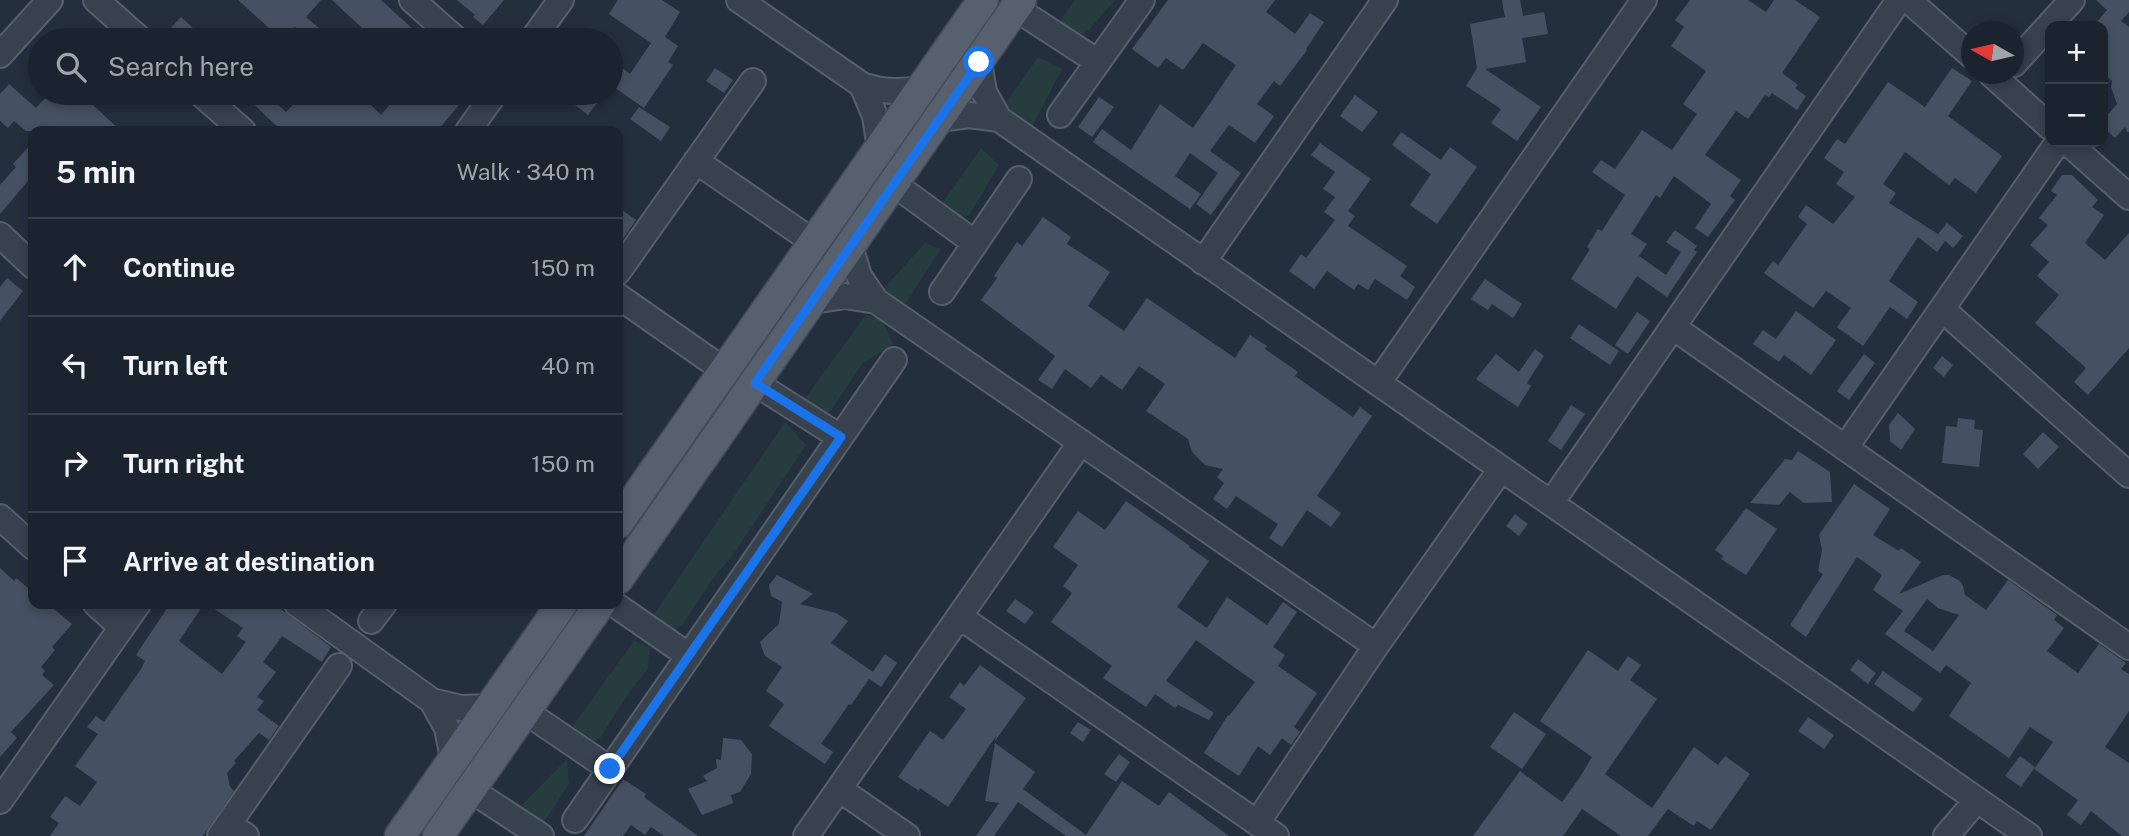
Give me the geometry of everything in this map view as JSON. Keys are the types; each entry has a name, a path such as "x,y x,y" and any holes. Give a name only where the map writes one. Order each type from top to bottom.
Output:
{"main road":[{"path":"623,516 983,0"},
{"path":"625,568 1018,4"},
{"path":"625,568 644,525 673,472 666,463 660,463"},
{"path":"400,836 559,609"},
{"path":"453,758 428,824 432,831 439,835 597,609"}],"street":[{"path":"0,55 50,0"},
{"path":"96,0 128,28"},
{"path":"412,0 444,28"},
{"path":"541,28 561,0"},
{"path":"739,0 862,85 898,92 922,88"},
{"path":"1060,115 1142,0"},
{"path":"1203,262 1385,0"},
{"path":"1378,383 1644,0"},
{"path":"1551,503 1899,0"},
{"path":"1908,0 1961,46"},
{"path":"2024,50 2072,0"},
{"path":"1018,4 1098,62"},
{"path":"979,62 984,92 999,120"},
{"path":"623,265 753,81"},
{"path":"2012,84 2045,121"},
{"path":"862,85 875,116 880,149"},
{"path":"214,105 237,126"},
{"path":"472,126 486,105"},
{"path":"939,119 969,115 999,120 2029,836"},
{"path":"1845,447 2055,147"},
{"path":"2073,147 2129,197"},
{"path":"696,161 815,243"},
{"path":"942,292 1019,179"},
{"path":"894,184 975,243"},
{"path":"2,240 28,261"},
{"path":"850,246 859,275 876,300 1376,646"},
{"path":"813,301 845,296 876,300"},
{"path":"623,300 725,371"},
{"path":"1942,309 2129,475"},
{"path":"1673,327 2129,647"},
{"path":"575,820 894,360"},
{"path":"755,383 841,437"},
{"path":"806,836 1081,442"},
{"path":"960,617 1266,829 1376,646 1501,469"},
{"path":"0,517 28,542"},
{"path":"101,609 121,627"},
{"path":"0,801 134,609"},
{"path":"304,609 432,701 461,708 490,707"},
{"path":"621,609 689,656"},
{"path":"231,832 339,666"},
{"path":"432,701 447,728 453,758"},
{"path":"526,712 610,769"},
{"path":"839,789 907,836"},
{"path":"471,790 541,836"},
{"path":"1946,836 1977,800"}],"green space":[{"path":"1075,0 1115,0 1089,30 1074,39 1051,34"},
{"path":"1038,57 1062,69 1033,125 1015,135 989,127"},
{"path":"981,148 999,165 970,214 955,225 932,218"},
{"path":"925,243 941,249 906,303 890,312 867,307"},
{"path":"866,315 882,320 893,344 862,364 831,411 816,420 792,416"},
{"path":"785,422 806,445 732,556 713,578 683,624 667,634 644,629"},
{"path":"634,641 650,647 648,669 630,691 600,738 584,747 561,742"},
{"path":"567,759 569,784 538,831 509,818"}],"building":[{"path":"238,0 321,0 306,17 319,28 269,28"},
{"path":"332,0 381,0 412,28 362,28"},
{"path":"457,0 504,0 483,25"},
{"path":"618,0 662,0 680,12 665,37 678,46 668,62 673,65 644,108 623,93 623,68 630,74 651,43 609,14"},
{"path":"1168,0 1275,0 1266,12 1295,34 1310,13 1324,22 1280,86 1274,81 1257,104 1274,116 1255,143 1229,125 1210,151 1241,173 1211,215 1196,204 1218,173 1190,153 1175,176 1201,194 1190,209 1093,142 1102,129 1131,150 1160,104 1193,128 1236,65 1203,43 1183,70 1166,58 1158,68 1132,49"},
{"path":"1502,0 1520,0 1523,16 1544,12 1548,34 1522,38 1526,62 1485,69 1541,107 1517,141 1491,123 1501,109 1466,86 1477,68 1470,24 1505,17"},
{"path":"1690,0 1748,0 1766,12 1774,0 1795,0 1820,17 1782,73 1798,85 1795,88 1806,96 1797,110 1772,93 1769,97 1765,95 1748,119 1736,111 1705,155 1741,180 1730,196 1735,200 1708,237 1695,228 1711,204 1674,176 1660,198 1656,195 1631,234 1647,244 1639,256 1666,275 1681,252 1666,242 1675,230 1697,246 1694,250 1697,252 1667,297 1637,276 1616,309 1571,279 1590,249 1587,247 1598,229 1602,231 1625,195 1592,172 1601,160 1615,169 1642,130 1672,150 1697,114 1683,104 1706,71 1671,46 1684,27 1675,20"},
{"path":"2096,0 2129,0 2129,12 2121,21 2129,27 2129,132 2125,127 2115,138 2108,132 2108,114 2117,104 2111,87 2112,81 2108,77 2108,21 2098,21 2107,10"},
{"path":"181,17 193,28 171,28"},
{"path":"715,68 733,80 724,93 706,81"},
{"path":"1952,68 1961,74 1961,84 1970,84 1948,116 2002,156 1976,193 1955,178 1949,185 1905,152 1883,184 1896,193 1889,203 1938,234 1947,223 1963,236 1953,248 1945,241 1937,252 1918,237 1889,281 1918,302 1907,319 1890,307 1863,346 1837,327 1851,308 1826,291 1813,308 1764,273 1773,261 1778,265 1807,224 1798,217 1806,205 1833,224 1855,197 1836,184 1844,172 1824,158 1837,139 1845,144 1888,82 1925,107"},
{"path":"9,84 28,101 28,105 36,108 39,105 93,105 116,126 28,126 26,131 14,121 8,128 0,121 0,94"},
{"path":"1355,95 1378,112 1362,132 1340,116"},
{"path":"1099,97 1114,107 1092,137 1078,127"},
{"path":"255,105 279,105 286,112 293,105 371,105 381,115 389,105 459,105 441,126 277,126"},
{"path":"575,105 596,105 588,115"},
{"path":"639,107 670,127 661,141 630,119"},
{"path":"1401,132 1441,160 1450,147 1477,167 1437,224 1410,205 1431,174 1392,145"},
{"path":"1320,143 1371,179 1348,211 1355,216 1348,226 1407,266 1400,276 1415,287 1407,300 1375,279 1368,290 1358,284 1354,290 1327,271 1314,289 1289,271 1301,254 1306,258 1335,220 1324,212 1335,197 1323,189 1335,172 1311,155"},
{"path":"28,148 28,181 0,214 0,185 16,167 13,164"},
{"path":"2062,175 2072,175 2098,200 2092,207 2104,215 2085,243 2105,260 2129,233 2129,348 2088,395 2074,382 2086,368 2035,323 2059,295 2037,276 2049,262 2030,245 2048,225 2039,218 2057,195 2051,191"},
{"path":"623,211 636,220 623,239"},
{"path":"1043,217 1071,237 1067,244 1110,272 1088,306 1124,331 1147,298 1235,358 1250,335 1298,372 1295,376 1353,417 1360,407 1372,416 1317,496 1341,513 1331,527 1307,510 1282,547 1269,538 1278,524 1236,496 1227,509 1213,499 1224,483 1217,477 1223,469 1205,465 1192,452 1188,439 1146,411 1165,384 1139,366 1122,390 1101,375 1091,388 1065,369 1052,389 1038,380 1055,356 981,300 1017,242 1022,246"},
{"path":"7,278 23,291 0,321 0,287"},
{"path":"1485,279 1522,304 1513,318 1492,304 1488,310 1471,299"},
{"path":"1796,311 1836,340 1811,375 1784,355 1779,362 1753,344 1763,330 1776,339"},
{"path":"1637,312 1650,321 1628,354 1615,345"},
{"path":"1579,324 1619,351 1610,365 1570,338"},
{"path":"1535,349 1544,356 1527,383 1531,386 1518,407 1476,379 1496,354 1519,372"},
{"path":"1864,354 1875,363 1849,400 1837,391"},
{"path":"1942,356 1953,365 1944,377 1933,368"},
{"path":"1571,405 1585,414 1561,450 1548,441"},
{"path":"1898,413 1915,429 1901,450 1890,441 1889,425"},
{"path":"1958,418 1975,420 1974,429 1983,430 1979,467 1942,463 1946,426 1957,427"},
{"path":"2043,432 2059,447 2038,469 2023,454"},
{"path":"1798,451 1830,472 1832,502 1804,503 1790,492 1779,505 1750,503 1785,459 1792,460"},
{"path":"1854,484 1890,509 1873,535 1899,551 1901,548 1921,562 1899,594 1943,575 1949,575 1960,581 1965,595 1986,610 2008,580 2057,615 2054,620 2064,628 2047,651 2078,673 2099,644 2126,663 2121,669 2129,674 2129,711 2105,747 2129,763 2129,836 2122,836 2091,811 2081,825 2067,815 2078,800 2034,769 2053,742 2030,727 2009,758 1949,716 1971,683 1946,665 1940,673 1885,634 1903,611 1873,590 1882,575 1857,557 1806,637 1790,625 1823,574 1818,571 1822,550 1819,535","holes":["1927,599 1938,608 1959,615 1933,651 1904,631"]},
{"path":"1126,501 1209,561 1177,607 1207,628 1227,597 1267,625 1283,602 1297,612 1273,647 1285,655 1278,666 1317,693 1294,727 1300,732 1291,745 1282,738 1270,755 1258,746 1239,776 1204,753 1228,715 1255,682 1196,640 1166,681 1214,713 1209,720 1178,705 1175,708 1155,694 1146,707 1103,678 1112,666 1051,622 1072,593 1063,586 1078,565 1053,547 1078,511 1105,530"},
{"path":"1746,508 1777,529 1746,575 1721,559 1723,556 1715,550"},
{"path":"1515,514 1528,524 1519,536 1506,526"},
{"path":"0,568 14,581 16,578 28,588 28,609 54,609 72,624 52,647 55,650 41,667 45,671 42,675 54,685 11,732 17,738 0,757"},
{"path":"777,575 813,594 800,604 836,613 848,621 831,643 873,672 885,654 897,663 881,687 869,679 851,705 849,704 821,744 833,752 825,764 769,726 784,704 766,691 782,667 765,656 760,642 779,624 782,602 771,596 769,585"},
{"path":"1015,599 1034,612 1025,624 1006,611"},
{"path":"167,609 201,609 179,641 222,674 246,642 237,636 243,628 214,609 281,609 331,647 322,662 282,636 263,662 276,672 257,697 264,701 257,710 279,726 269,740 259,733 234,761 236,763 227,773 230,787 234,791 203,836 50,836 59,823 50,817 65,796 80,806 97,782 75,766 98,734 87,727 96,716 104,722 141,669 145,661 136,655"},
{"path":"1588,650 1618,671 1628,656 1641,665 1630,680 1657,699 1605,774 1652,808 1694,747 1718,765 1725,756 1750,774 1711,830 1697,821 1694,826 1668,809 1648,836 1621,836 1582,809 1563,836 1473,836 1520,771 1562,802 1580,777 1592,757 1540,721"},
{"path":"1858,659 1876,673 1868,684 1850,670"},
{"path":"980,665 1026,698 995,741 996,736 948,807 898,777 930,731 943,740 966,709 949,697 960,682 964,686"},
{"path":"1883,671 1923,699 1913,712 1874,684"},
{"path":"1514,712 1546,734 1522,769 1490,747"},
{"path":"1808,717 1834,735 1824,749 1798,731"},
{"path":"1078,722 1091,730 1083,742 1070,733"},
{"path":"723,738 741,740 752,754 751,774 740,792 731,795 733,803 702,815 688,789 707,781 703,776 717,768 716,759 721,760"},
{"path":"995,743 1035,772 1023,789 1086,835 1122,781 1159,806 1169,792 1229,836 1066,836 1018,802 994,836 976,836 999,803 985,801"},
{"path":"1119,754 1130,762 1116,782 1104,774"},
{"path":"2020,756 2035,767 2021,787 2005,776"},
{"path":"623,779 698,836 664,836 651,827 645,835 631,825 623,836 584,836"}],"route":[{"path":"610,769 841,437 755,383 979,62"}]}
